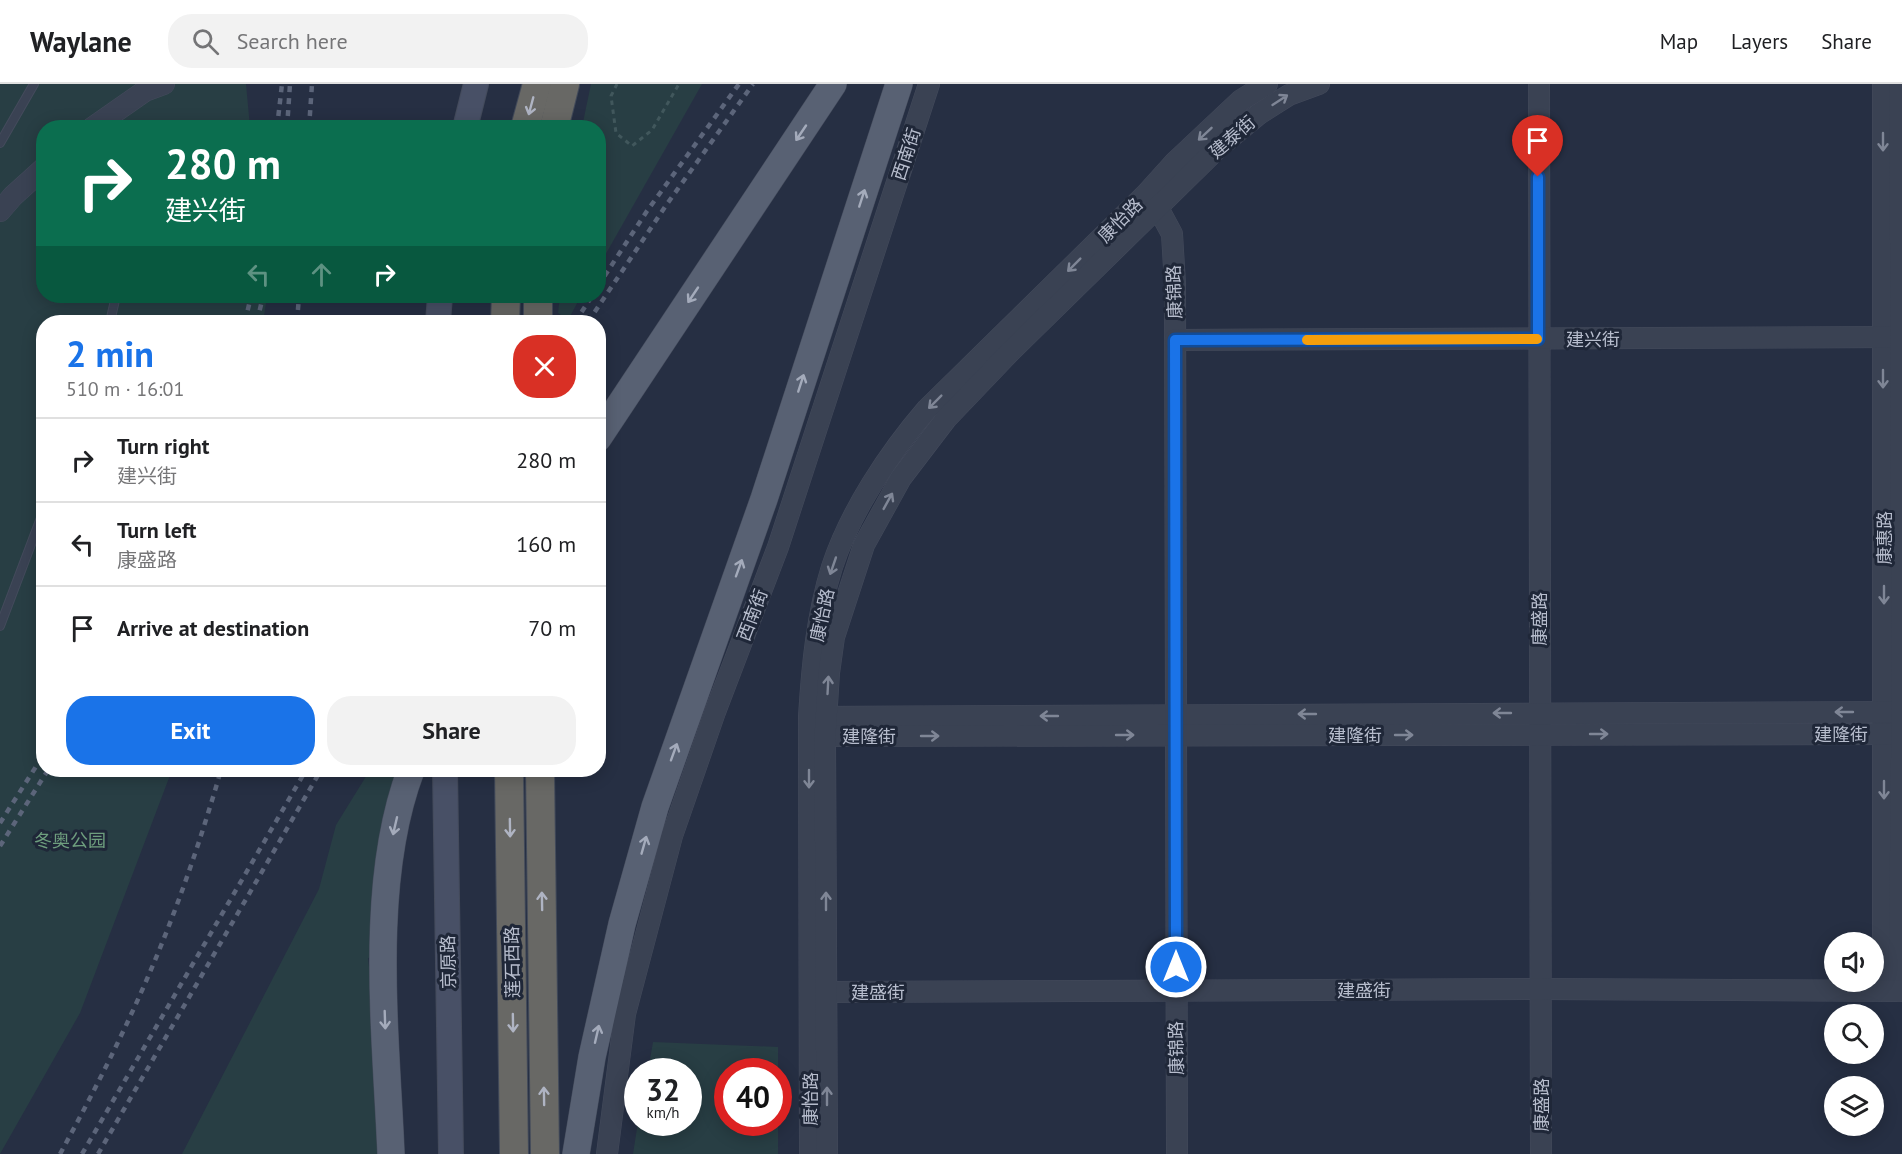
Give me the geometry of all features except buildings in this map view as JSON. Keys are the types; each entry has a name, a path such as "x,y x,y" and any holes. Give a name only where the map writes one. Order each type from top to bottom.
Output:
{"highway":[{"path":"527,120 537,84"},
{"path":"556,120 565,84"},
{"name":"莲石西路","path":"510,777 514,1154"},
{"name":"莲石西路","path":"540,777 544,1154"}],"main road":[{"path":"467,120 476,84"},
{"path":"606,426 833,84"},
{"path":"576,1154 592,1057 620,935 655,807 764,499 899,84"},
{"path":"391,1154 383,969 385,894 392,838 408,777"},
{"name":"京原路","path":"445,777 451,1154"}],"street":[{"path":"106,120 145,91 164,84"},
{"name":"西南街","path":"607,1154 625,1014 672,836 715,712 778,547 929,84"},
{"name":"建泰街","path":"1152,201 1174,164 1241,100 1267,84"},
{"name":"建泰街","path":"1152,201 1259,114 1289,95 1319,84"},
{"name":"康盛路","path":"1539,84 1541,1154"},
{"name":"康惠路","path":"1883,84 1895,338"},
{"name":"康惠路","path":"1895,991 1895,338 1900,84"},
{"path":"0,211 36,176"},
{"name":"康锦路","path":"1152,201 1172,234 1175,284 1177,1154"},
{"name":"康怡路","path":"827,1154 826,992 818,726 812,664 821,611 833,565 858,508 891,455 927,409 1152,201"},
{"name":"建兴街","path":"1175,340 1895,338"},
{"name":"建隆街","path":"1176,725 1539,712 1896,712"},
{"name":"建隆街","path":"818,726 1176,725 1539,735 1896,734"},
{"name":"康怡路","path":"810,1154 818,726"},
{"name":"建盛街","path":"826,992 1541,989 1895,991"}],"lane":[{"path":"0,144 34,84"},
{"path":"0,627 36,531"}],"path":[{"path":"617,84 611,96 616,133 632,146 652,130 679,84"}],"green space":[{"name":"冬奥公园","path":"0,84 246,84 249,120 36,120 36,303 266,303 264,315 36,315 36,777 169,777 80,1013 0,1154"},
{"path":"591,84 702,84 606,254 606,120 583,120"},
{"path":"559,303 577,303 571,315 558,313"},
{"path":"366,777 421,777 400,840 394,957 368,958 390,1154 182,1154 319,889 336,825"},
{"path":"653,1042 778,1047 778,1058 714,1058 714,1136 778,1136 778,1154 633,1154 636,1136 702,1136 702,1058 650,1058"}],"railway":[{"path":"278,120 282,84"},
{"path":"288,120 290,84"},
{"path":"310,120 312,84"},
{"path":"606,274 647,211 739,84"},
{"path":"606,295 667,204 753,84"},
{"path":"247,315 249,303"},
{"path":"259,315 261,303"},
{"path":"298,303 298,315"},
{"path":"580,315 587,303"},
{"path":"593,315 601,303"},
{"path":"0,823 36,767"},
{"path":"0,846 44,777"},
{"path":"60,1154 109,1060 153,965 190,868 219,777"},
{"path":"82,1154 302,777"},
{"path":"98,1154 317,777"}],"slow traffic":[{"path":"1307,340 1537,339"}],"route":[{"path":"1176,967 1175,340 1538,339 1538,177"}]}
